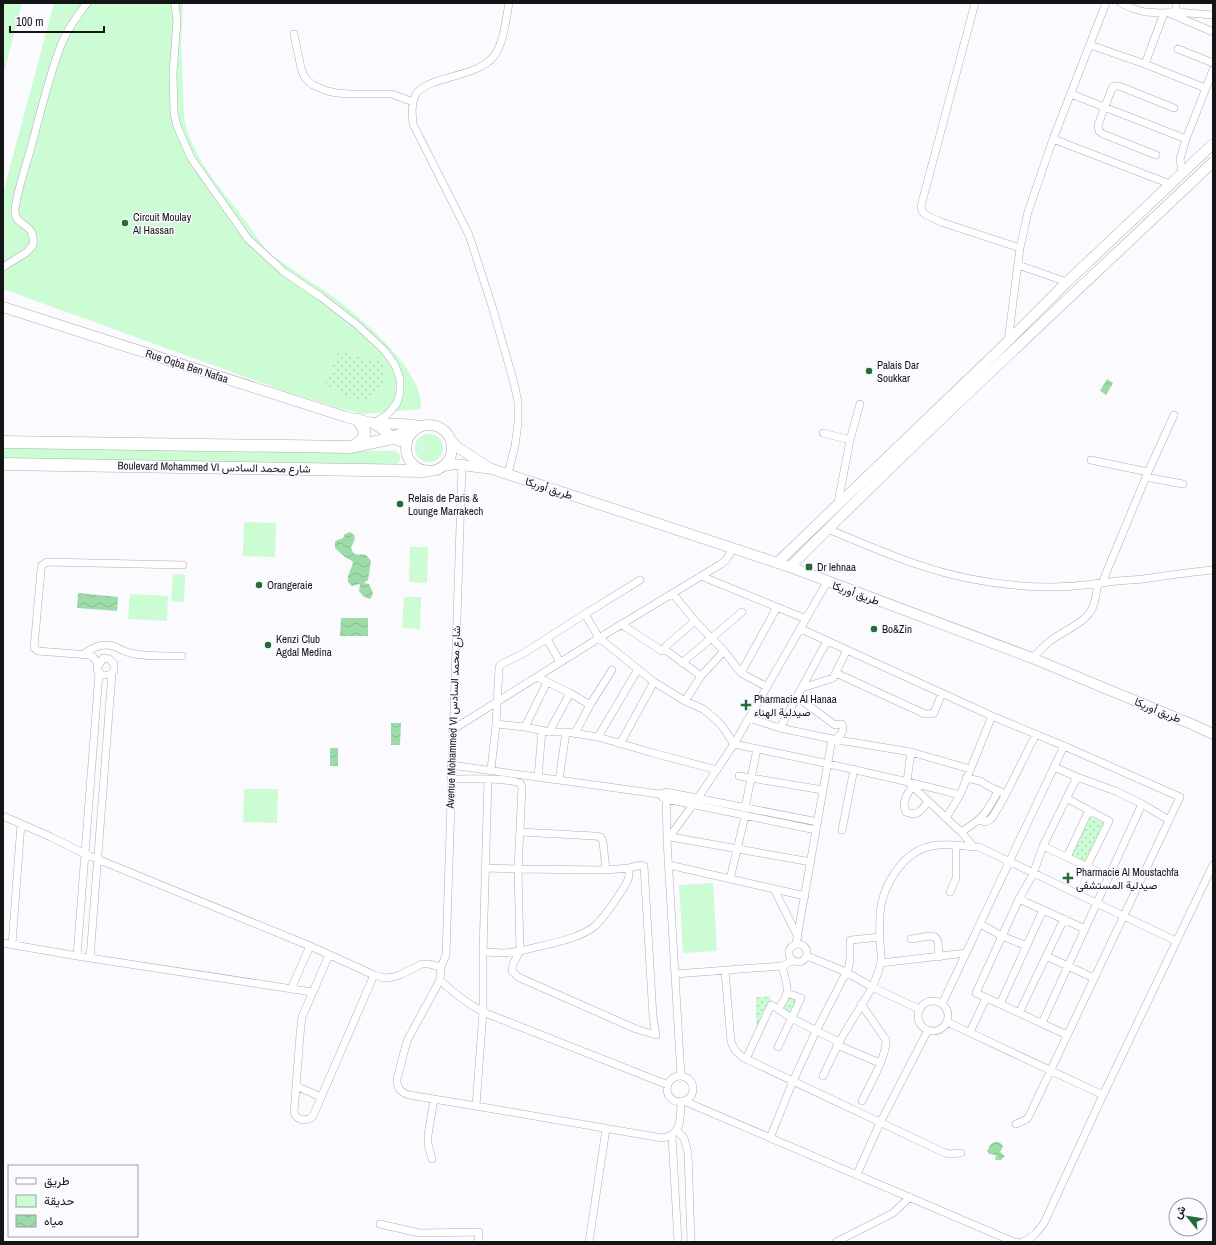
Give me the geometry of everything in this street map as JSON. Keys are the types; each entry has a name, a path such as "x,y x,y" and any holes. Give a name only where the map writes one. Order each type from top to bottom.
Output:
{"main road":[{"path":"351,447 364,438 365,429 358,420"},
{"name":"Boulevard Mohammed VI شارع محمد السادس","path":"3,442 351,447 394,437 418,428"},
{"name":"Boulevard Mohammed VI شارع محمد السادس","path":"3,464 424,470"}],"street":[{"path":"3,267 26,252 33,245 34,235 32,231 17,218 15,208 49,82 62,44 77,17 87,3"},
{"path":"175,3 177,21 173,72 174,113 177,126 192,158 248,239 284,272 321,297 356,324 384,350 394,365 400,379 400,392 397,403 387,416 372,423"},
{"path":"508,474 515,446 518,423 518,402 516,392 492,306 468,235 413,124 412,109 416,95 422,88 473,70 482,66 494,57 501,42 509,3"},
{"path":"975,3 921,206 922,211 926,215 941,222 1020,248"},
{"path":"1015,350 1008,342 1020,248 1028,212 1053,139 1106,3"},
{"path":"1121,3 1145,12 1213,16"},
{"path":"1145,64 1169,13 1176,3"},
{"path":"1169,13 1213,32"},
{"path":"294,34 301,68 304,76 313,85 327,91 337,93 392,94 413,102"},
{"path":"1090,45 1145,64 1205,88"},
{"path":"1178,49 1213,63"},
{"path":"1182,173 1180,159 1186,139 1213,70"},
{"path":"1156,155 1100,132 1098,127 1112,88 1117,85 1174,108"},
{"path":"1071,94 1186,139"},
{"path":"1053,139 1170,184"},
{"path":"777,563 1008,342 1067,282 1213,144"},
{"path":"790,567 828,528 1213,162"},
{"path":"1018,265 1067,282"},
{"name":"Rue Oqba Ben Nafaa","path":"3,307 358,420 372,423 403,424 418,428"},
{"path":"997,352 1004,360"},
{"path":"838,503 850,440 860,404"},
{"path":"1032,658 1051,641 1071,628 1092,609 1100,583 1174,415"},
{"name":"Rue Oqba Ben Nafaa","path":"372,423 406,446"},
{"path":"428,425 436,426 444,430 450,438 452,446 448,460 443,466 433,470 424,470 416,467 410,461 406,453 408,438 418,428 428,425"},
{"path":"823,433 850,440"},
{"name":"طريق أوريكا","path":"450,438 456,447 492,469"},
{"path":"1091,460 1183,484"},
{"name":"طريق أوريكا","path":"443,466 454,464 492,469 790,567 1032,658 1213,734"},
{"name":"Avenue Mohammed VI شارع محمد السادس","path":"440,980 441,967 446,955 452,730 462,465"},
{"path":"828,528 891,555 917,564 968,577 1012,585 1054,587 1213,570"},
{"path":"452,730 621,624 724,562 733,548"},
{"path":"99,665 93,657 84,654 38,651 34,648 42,565 47,562 183,565"},
{"path":"701,576 806,619"},
{"path":"491,770 500,665 524,654 640,580"},
{"path":"669,838 734,744 828,582"},
{"path":"673,594 695,621 724,651 741,673 767,687"},
{"path":"741,673 776,607"},
{"path":"682,663 742,612"},
{"path":"585,614 599,638 654,682 703,710 714,718 722,726 734,744 828,763 960,795"},
{"path":"662,651 695,621"},
{"path":"621,624 662,651 667,651 701,676"},
{"path":"801,629 992,716 1179,796 1180,798 1027,1119 1016,1124"},
{"path":"547,639 560,662"},
{"path":"780,728 827,641"},
{"path":"84,654 91,648 112,645 128,652 152,656 182,656"},
{"path":"112,661 122,649"},
{"path":"802,688 833,678 847,650"},
{"path":"685,701 701,676 724,651"},
{"path":"77,956 99,673 97,666 102,658 112,661 114,667 112,673 90,958"},
{"path":"598,737 638,669"},
{"path":"575,733 590,705 612,670"},
{"path":"99,673 105,676 112,673"},
{"path":"836,673 925,714 934,713 942,693"},
{"path":"537,677 570,693 590,705"},
{"path":"525,727 547,682"},
{"path":"620,744 654,682"},
{"path":"538,777 546,731 570,693"},
{"path":"792,961 789,951 797,941 828,763 835,739 843,732 842,724 836,725 796,698"},
{"path":"946,818 960,795 992,716"},
{"path":"749,718 780,728 911,752 970,769"},
{"path":"496,724 598,737 717,770"},
{"path":"559,780 566,732"},
{"path":"979,820 985,822 991,819 1006,794 1036,734"},
{"path":"942,1004 1064,746"},
{"path":"730,879 757,749"},
{"path":"93,751 106,752"},
{"path":"911,752 910,783 904,798 904,807 906,812 917,814 928,801"},
{"path":"451,765 663,795 698,798 745,812 816,830"},
{"path":"1054,766 1077,777 1118,792 1169,820"},
{"path":"842,830 854,769"},
{"path":"739,776 823,790"},
{"path":"1067,1035 976,993 1019,899 1033,874 1043,846 1077,777"},
{"path":"966,778 980,781 1006,794"},
{"path":"451,779 488,779 521,784 518,870 520,951 512,968 514,974 636,1029 656,1035 653,1017 644,867 641,865 629,868 606,870 518,870 486,868"},
{"path":"476,1106 483,1012 483,952 488,779"},
{"path":"910,783 961,832 974,847"},
{"path":"961,832 979,820 987,811 998,791 996,790"},
{"path":"663,795 693,805 818,822"},
{"path":"663,795 669,838 669,865 681,1076"},
{"path":"1066,798 1109,821 1087,866"},
{"path":"1042,1023 1142,804"},
{"path":"1068,857 1089,810"},
{"path":"3,816 85,854 310,946 374,975 385,978 393,977 422,964 441,967"},
{"path":"12,944 21,824"},
{"path":"520,832 600,837 603,842 606,870"},
{"path":"669,838 811,862"},
{"path":"823,1076 838,1044 872,987 881,963 880,912 883,898 901,864 917,851 924,848 940,845 979,847 1176,941"},
{"path":"950,892 956,878 956,846"},
{"path":"1043,846 1109,877"},
{"path":"669,865 805,896"},
{"path":"1022,1242 1031,1238 1037,1233 1044,1223 1103,1095 1213,865"},
{"path":"483,952 504,953 520,951 576,937 587,932 596,925 605,914 627,882 629,868"},
{"path":"675,974 782,966 792,961 796,963 805,960 807,951 805,947 797,941 774,889"},
{"path":"1019,899 1085,929"},
{"path":"1000,1004 1043,910"},
{"path":"1019,1013 1064,919"},
{"path":"980,924 1002,936 1027,946"},
{"path":"911,939 930,936 935,937 938,941 939,957"},
{"path":"770,1138 793,1081 816,1031 850,964 850,940 880,937"},
{"path":"3,943 77,956 312,992"},
{"path":"291,989 310,946"},
{"path":"881,963 966,953"},
{"path":"329,955 302,1017 294,1113 299,1119 308,1120 313,1116 374,975"},
{"path":"807,956 846,972 872,987 919,1010"},
{"path":"1046,956 1094,978"},
{"path":"778,1009 785,999 787,992 782,966"},
{"path":"725,971 731,1042 737,1052 746,1059 945,1153 961,1153"},
{"path":"668,1085 483,1012 449,990 440,980 407,1041 397,1079 399,1090 403,1093 657,1138 662,1138 674,1133 684,1138 688,1153 691,1242"},
{"path":"778,1047 801,998 787,992"},
{"path":"970,1032 986,998"},
{"path":"929,1001 936,1001 942,1004 948,1012 947,1022 944,1026 935,1031 928,1030 922,1026 919,1022 918,1014 919,1010 924,1004 929,1001"},
{"path":"861,1004 886,1040 880,1063 862,1101"},
{"path":"746,1059 771,1005 838,1044 880,1063"},
{"path":"947,1022 1103,1095"},
{"path":"857,1174 880,1123 928,1030"},
{"path":"682,1101 690,1097 693,1087 688,1078 681,1076 675,1077 668,1085 668,1092 671,1098 677,1101 682,1101 1017,1242"},
{"path":"296,1086 321,1097"},
{"path":"432,1158 428,1144 428,1135 434,1099"},
{"path":"678,1242 674,1133 680,1118 682,1101"},
{"path":"589,1242 606,1129"},
{"path":"836,1242 893,1212 910,1197"},
{"path":"380,1224 419,1233 479,1232 478,1242"}],"green space":[{"path":"3,3 22,3 3,76"},
{"name":"Circuit Moulay Al Hassan","path":"54,3 183,3 181,40 184,118 193,146 200,159 259,241 270,253 343,304 381,338 393,351 412,377 418,389 421,409 364,414 342,409 287,392 3,289 3,193"},
{"path":"339,351 376,360 383,365 385,377 382,384 373,396 358,400 346,396 325,384"},
{"path":"429,434 435,435 439,438 442,442 442,454 439,458 435,461 429,462 423,461 419,458 416,454 415,448 416,442 419,438 423,435"},
{"path":"3,446 396,451 400,455 400,458 399,463 396,464 173,463 3,460"},
{"path":"244,522 276,523 275,557 243,556"},
{"path":"410,547 428,547 427,583 409,582"},
{"path":"173,574 185,575 184,602 171,601"},
{"path":"130,594 168,596 167,621 128,619"},
{"path":"404,597 421,597 420,629 402,628"},
{"path":"244,789 278,789 277,823 243,822"},
{"path":"1088,816 1106,824 1086,865 1069,857"},
{"path":"713,883 717,951 683,953 679,885"},
{"path":"790,994 800,999 793,1014 783,1010"},
{"path":"770,996 771,1002 761,1028 756,1026 756,997"}],"water":[{"path":"1107,379 1113,383 1106,395 1100,391"},
{"path":"350,532 354,535 355,539 351,547 353,553 358,555 366,555 371,561 368,580 364,583 369,584 373,593 369,599 363,596 359,591 360,584 352,586 348,582 348,576 353,563 335,548 335,541 343,538 345,534"},
{"path":"78,593 118,597 117,611 77,608"},
{"path":"341,618 368,618 368,636 340,636"},
{"path":"391,723 401,723 400,745 391,745"},
{"path":"330,748 338,748 338,766 330,766"},
{"path":"995,1142 1000,1143 1003,1147 1000,1152 1005,1156 1001,1160 995,1160 995,1155 989,1154 987,1151 991,1144"}],"place":[{"name":"Circuit Moulay Al Hassan","path":"125,223"},
{"name":"Palais Dar Soukkar","path":"869,371"},
{"name":"Relais de Paris & Lounge Marrakech","path":"400,504"},
{"name":"Dr lehnaa","path":"809,567"},
{"name":"Orangeraie","path":"259,585"},
{"name":"Bo&Zin","path":"874,629"},
{"name":"Kenzi Club Agdal Medina","path":"268,645"},
{"name":"Pharmacie Al Hanaa صيدلية الهناء","path":"746,705"},
{"name":"Pharmacie Al Moustachfa صيدلية المستشفى","path":"1068,878"}]}
